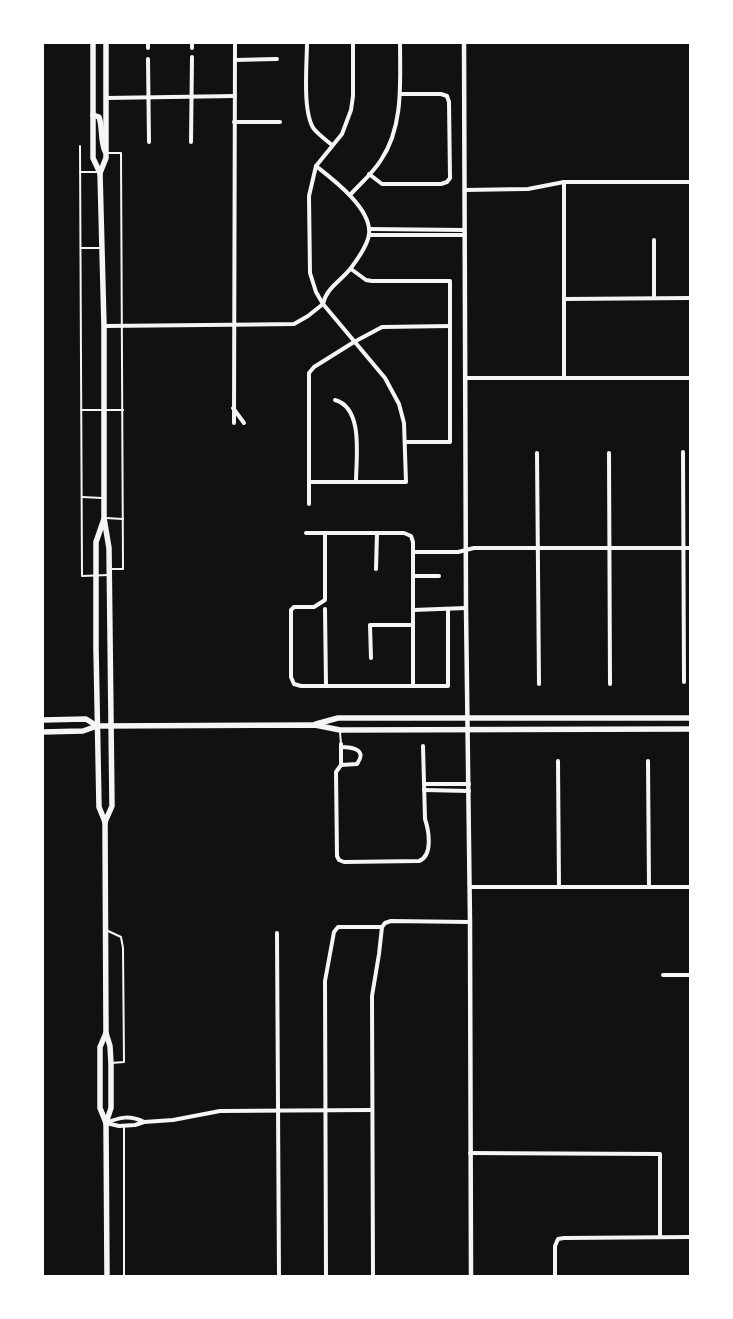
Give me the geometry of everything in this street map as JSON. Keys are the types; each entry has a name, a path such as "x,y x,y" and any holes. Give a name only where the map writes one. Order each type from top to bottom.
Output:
{"main road":[{"path":"93,42 93,158 100,172"},
{"path":"105,44 106,158 100,172 104,326 104,518 109,548 110,572 112,726 112,806 105,822"},
{"path":"94,115 99,117 101,122 102,145 106,153"},
{"path":"104,518 96,542 96,575 99,807 105,822 106,1033 110,1046 111,1064 111,1108 106,1123 107,1276"},
{"path":"315,725 338,718 690,718"},
{"path":"42,720 86,719 97,726"},
{"path":"42,732 83,732 97,726 315,725 340,730 690,729"},
{"path":"106,1033 100,1047 100,1108 106,1123"}],"street":[{"path":"148,42 148,48"},
{"path":"192,42 192,48"},
{"path":"234,424 235,42"},
{"path":"307,42 307,106 309,119 315,130 332,145"},
{"path":"309,482 406,482 406,442 399,404 385,378 323,304 316,292 310,273 310,196 316,166 342,134 351,110 353,96 353,42"},
{"path":"350,195 381,160 391,141 400,94 400,42"},
{"path":"464,42 471,1276"},
{"path":"191,142 192,57"},
{"path":"148,59 149,142"},
{"path":"235,60 276,59"},
{"path":"369,174 378,183 382,184 441,184 447,182 450,178 449,102 447,96 441,94 400,94"},
{"path":"106,98 235,96"},
{"path":"234,122 280,122"},
{"path":"104,326 294,324 308,316 323,304 324,296 351,269 367,242 369,235 369,229 358,205 350,195 316,166"},
{"path":"465,190 528,189 564,182 690,182"},
{"path":"564,182 564,378"},
{"path":"369,229 440,230 464,233"},
{"path":"398,230 398,235"},
{"path":"412,230 412,235"},
{"path":"426,230 427,235"},
{"path":"440,230 441,235"},
{"path":"369,235 441,235 464,233"},
{"path":"654,240 654,298"},
{"path":"351,269 366,280 372,281 450,281 450,442 406,442"},
{"path":"564,299 690,298"},
{"path":"309,504 310,372 314,367 354,342 382,327 450,326"},
{"path":"465,378 690,378"},
{"path":"335,400 347,406 355,425 356,482"},
{"path":"233,408 244,423"},
{"path":"538,452 539,684"},
{"path":"683,452 684,682"},
{"path":"609,453 610,684"},
{"path":"306,533 404,533 411,536 413,552 413,685"},
{"path":"376,569 377,533"},
{"path":"325,534 325,600 314,606 294,607 291,610 291,677 294,684 300,686 448,686 448,609"},
{"path":"413,552 458,552 474,548 690,548"},
{"path":"413,576 439,576"},
{"path":"326,608 326,686"},
{"path":"413,610 466,608"},
{"path":"371,658 370,625 413,625"},
{"path":"684,638 690,638"},
{"path":"341,766 353,765 360,760 358,751 355,748 341,746 341,766 336,772 337,856 339,860 344,862 418,861 424,859 428,854 428,827 425,819 424,746"},
{"path":"558,761 559,887"},
{"path":"648,761 649,887"},
{"path":"424,784 469,784"},
{"path":"424,790 469,791"},
{"path":"470,887 690,887"},
{"path":"374,1276 372,996 382,927 391,921 470,922"},
{"path":"326,1276 325,981 334,932 338,926 382,927"},
{"path":"277,933 279,1276"},
{"path":"664,975 690,975"},
{"path":"106,1123 124,1126 135,1125 220,1111 372,1110"},
{"path":"106,1123 119,1117 134,1117 144,1122"},
{"path":"470,1153 660,1154 660,1238"},
{"path":"555,1276 555,1246 558,1240 564,1238 690,1237"}],"lane":[{"path":"80,146 82,576 123,569 121,153 106,153"},
{"path":"80,172 100,172"},
{"path":"81,248 102,248"},
{"path":"81,410 123,410"},
{"path":"82,498 104,498"},
{"path":"104,518 123,519"},
{"path":"340,730 341,746"},
{"path":"106,930 121,937 124,948 124,1062 111,1064"},
{"path":"124,1126 124,1276"}]}
